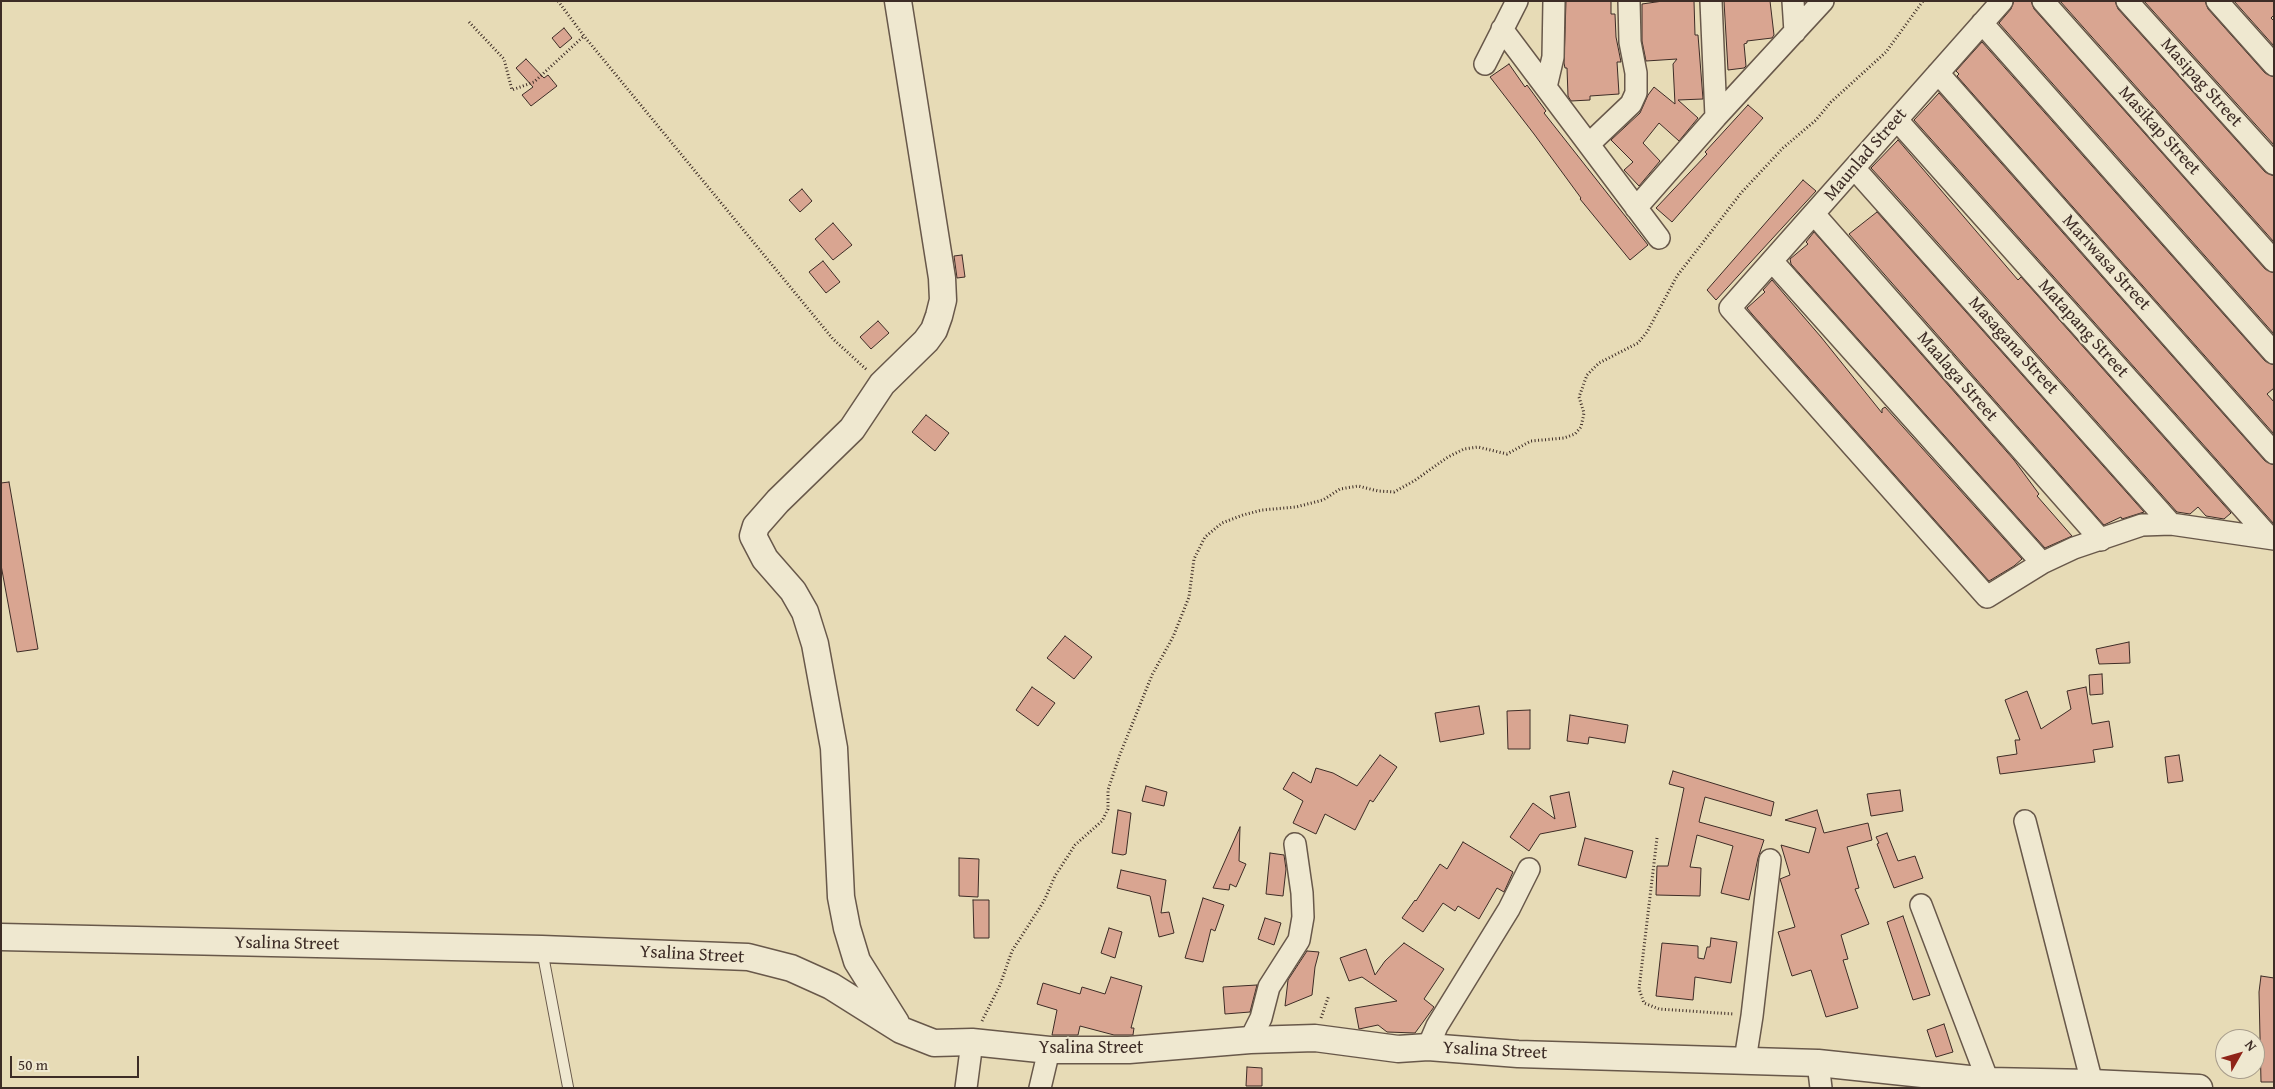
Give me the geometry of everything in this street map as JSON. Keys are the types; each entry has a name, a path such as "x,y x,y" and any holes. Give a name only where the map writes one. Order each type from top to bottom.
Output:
{"street":[{"path":"898,1 942,278 943,300 936,323 926,341 882,384 852,429 778,501 756,526 753,536 765,559 793,591 805,612 815,644 834,748 841,897 846,928 857,961 901,1030"},
{"path":"1485,64 1517,1"},
{"path":"1546,87 1553,57 1554,1"},
{"path":"1589,144 1631,104 1636,93 1636,73 1630,42 1629,1"},
{"path":"1711,1 1716,117"},
{"path":"1793,1 1795,32"},
{"path":"1636,208 1716,117 1823,1"},
{"name":"Maunlad Street","path":"2002,1 1730,308 1988,597 2042,563"},
{"name":"Masikap Street","path":"2043,1 2274,261"},
{"name":"Masipag Street","path":"2127,1 2274,164"},
{"path":"2217,1 2274,65"},
{"path":"1982,23 2274,353"},
{"path":"1502,29 1659,238"},
{"name":"Mariwasa Street","path":"1938,74 2274,453"},
{"name":"Matapang Street","path":"1897,120 2271,538"},
{"name":"Masagana Street","path":"1854,168 2171,524"},
{"name":"Maalaga Street","path":"1814,214 2101,540"},
{"path":"1772,261 2042,563 2074,548 2142,524 2171,524 2271,538"},
{"path":"2024,821 2092,1083"},
{"path":"1250,1040 1261,1018 1269,987 1299,940 1303,917 1302,892 1295,844"},
{"path":"1745,1060 1770,860"},
{"path":"1428,1047 1437,1026 1509,909 1530,869"},
{"path":"1921,905 1988,1081"},
{"name":"Ysalina Street","path":"1,937 542,949 748,958 790,968 831,986 901,1030 934,1043 972,1042 1049,1050 1129,1050 1250,1040 1315,1038 1398,1049 1428,1047 1518,1054 1745,1060 1819,1075 2199,1088"},
{"path":"966,1088 972,1042"},
{"path":"1040,1088 1049,1050"}],"lane":[{"path":"542,949 568,1087"}],"path":[{"path":"558,1 584,36 833,339 882,384"},
{"path":"972,1042 1000,985 1012,952 1044,901 1055,876 1075,845 1102,821 1108,809 1108,790 1119,756 1152,675 1173,638 1186,606 1189,598 1194,559 1205,537 1222,523 1243,515 1262,510 1296,507 1323,500 1340,489 1358,486 1378,492 1394,492 1414,481 1448,456 1464,449 1478,447 1507,454 1531,441 1564,438 1575,434 1581,428 1584,413 1579,396 1587,375 1599,362 1638,343 1647,332 1677,276 1741,193 1783,148 1816,120 1831,102 1886,52 1923,1"},
{"path":"469,22 504,59 512,90 534,82 584,36"},
{"path":"1657,838 1639,989 1644,1003 1659,1009 1752,1016"}],"building":[{"path":"1566,1 1611,1 1611,14 1615,14 1616,37 1621,62 1617,62 1619,94 1590,96 1590,100 1571,101 1568,96 1567,68 1565,68 1564,63"},
{"path":"1663,1 1694,1 1695,35 1698,35 1703,99 1678,100 1698,118 1679,141 1659,123 1643,143 1660,161 1639,186 1624,170 1633,162 1611,140 1640,113 1654,87 1675,104 1673,64 1677,59 1646,61 1642,41 1642,4"},
{"path":"1724,1 1770,1 1774,35 1772,38 1747,41 1744,44 1746,66 1744,68 1728,70"},
{"path":"2014,1 2031,1 2034,9 2265,269 2274,273 2274,334 1999,23 2011,9"},
{"path":"2060,1 2115,1 2118,9 2265,172 2274,176 2274,242"},
{"path":"2144,1 2205,1 2208,9 2265,73 2274,77 2274,145"},
{"path":"2234,1 2274,1 2274,15 2271,18 2274,21 2274,46"},
{"path":"564,28 572,38 560,48 552,38"},
{"path":"1982,42 2265,361 2274,365 2274,388 2267,394 2274,402 2274,434 1957,76 1959,74 1956,71"},
{"path":"526,59 544,78 548,75 557,86 531,106 522,95 533,87 516,68"},
{"path":"1509,64 1525,87 1527,85 1546,111 1544,113 1648,245 1630,260 1580,199 1534,134 1490,77"},
{"path":"1939,93 2265,461 2274,465 2274,524 1914,120"},
{"path":"1748,105 1763,118 1672,222 1656,208 1707,154 1705,152"},
{"path":"1898,140 2018,280 2021,277 2231,513 2224,519 2206,516 2198,507 2190,514 2177,512 1871,168"},
{"path":"1803,180 1816,191 1716,300 1707,290"},
{"path":"802,189 812,201 800,212 789,200"},
{"path":"1877,212 2144,512 2122,519 2121,517 2104,525 1849,234"},
{"path":"833,223 852,245 833,260 815,239"},
{"path":"1814,232 2014,460 2039,494 2037,496 2072,536 2045,548 1791,264 1790,259 1808,244 1806,242"},
{"path":"962,255 965,277 957,278 954,256"},
{"path":"823,261 840,282 826,293 809,272"},
{"path":"1772,280 1882,413 1882,409 1885,407 2022,559 2014,566 1989,581 1752,314 1747,308 1765,292 1763,290"},
{"path":"878,321 889,333 871,349 860,337"},
{"path":"926,415 949,433 935,451 912,432"},
{"path":"9,482 38,649 17,652 1,565 1,483"},
{"path":"1065,636 1092,657 1074,679 1047,658"},
{"path":"2129,642 2130,663 2099,664 2096,649"},
{"path":"2102,674 2103,694 2090,695 2089,675"},
{"path":"1032,687 1055,703 1038,726 1016,710"},
{"path":"2086,687 2092,724 2109,721 2113,747 2093,750 2095,762 2000,774 1997,757 2017,754 2015,740 2020,740 2005,700 2027,691 2041,729 2071,709 2067,691"},
{"path":"1479,706 1484,734 1440,742 1435,713"},
{"path":"1530,710 1530,749 1508,749 1507,711"},
{"path":"1570,715 1628,725 1625,743 1589,737 1588,744 1567,741"},
{"path":"1380,755 1397,767 1373,802 1370,800 1355,830 1325,814 1316,834 1293,823 1303,801 1283,789 1293,772 1311,783 1316,768 1333,773 1357,786"},
{"path":"2179,755 2183,781 2168,783 2165,757"},
{"path":"1673,771 1774,802 1771,816 1705,797 1699,822 1764,840 1749,900 1721,893 1733,846 1697,835 1690,867 1701,868 1700,896 1656,895 1657,866 1668,866 1684,788 1669,784"},
{"path":"1146,786 1167,792 1164,806 1142,801"},
{"path":"1900,790 1903,811 1871,816 1867,794"},
{"path":"1569,792 1576,827 1540,834 1529,851 1510,837 1533,803 1555,819 1550,796"},
{"path":"1118,810 1131,813 1126,854 1123,855 1112,853"},
{"path":"1817,810 1824,833 1868,823 1872,840 1847,847 1859,888 1855,889 1869,924 1841,935 1848,959 1843,960 1858,1008 1826,1017 1811,970 1792,976 1778,932 1795,927 1780,879 1790,875 1781,845 1809,853 1816,828 1785,820"},
{"path":"1240,827 1239,861 1246,864 1236,887 1230,884 1229,890 1213,888"},
{"path":"1887,833 1898,861 1915,856 1923,878 1894,888 1876,837"},
{"path":"1585,838 1633,851 1626,878 1578,865"},
{"path":"1463,842 1513,872 1504,892 1497,888 1479,919 1458,906 1455,911 1443,903 1423,932 1402,918 1416,901 1440,864 1447,869"},
{"path":"1270,853 1284,855 1286,869 1283,896 1266,894"},
{"path":"959,858 979,859 978,897 959,896"},
{"path":"1121,870 1166,880 1161,913 1169,912 1174,933 1159,937 1150,896 1117,888"},
{"path":"1203,898 1224,905 1215,931 1211,929 1203,962 1185,958"},
{"path":"973,900 989,900 989,938 974,938"},
{"path":"1903,916 1930,995 1913,1000 1887,922"},
{"path":"1265,918 1281,923 1274,945 1258,939"},
{"path":"1109,928 1122,932 1115,958 1101,953"},
{"path":"1711,938 1737,942 1731,983 1695,977 1693,1000 1656,996 1662,943 1698,946 1698,958 1704,959 1707,947 1710,947"},
{"path":"1404,943 1444,969 1424,999 1434,1007 1415,1033 1387,1032 1378,1025 1359,1029 1355,1008 1397,1001 1362,977 1349,981 1340,958 1366,949 1375,975 1385,961"},
{"path":"1307,951 1319,952 1315,967 1312,995 1285,1006 1288,980"},
{"path":"2261,976 2274,978 2274,1082 2261,1082 2261,1079 2265,1079 2265,1029 2260,1029 2259,992"},
{"path":"1111,977 1142,986 1131,1028 1134,1028 1133,1035 1114,1035 1080,1026 1078,1035 1052,1035 1057,1010 1037,1004 1043,983 1080,994 1082,987 1105,994"},
{"path":"1257,985 1250,1012 1225,1014 1223,987"},
{"path":"1944,1024 1953,1052 1936,1057 1927,1030"},
{"path":"1247,1067 1262,1068 1262,1086 1246,1086"}]}
